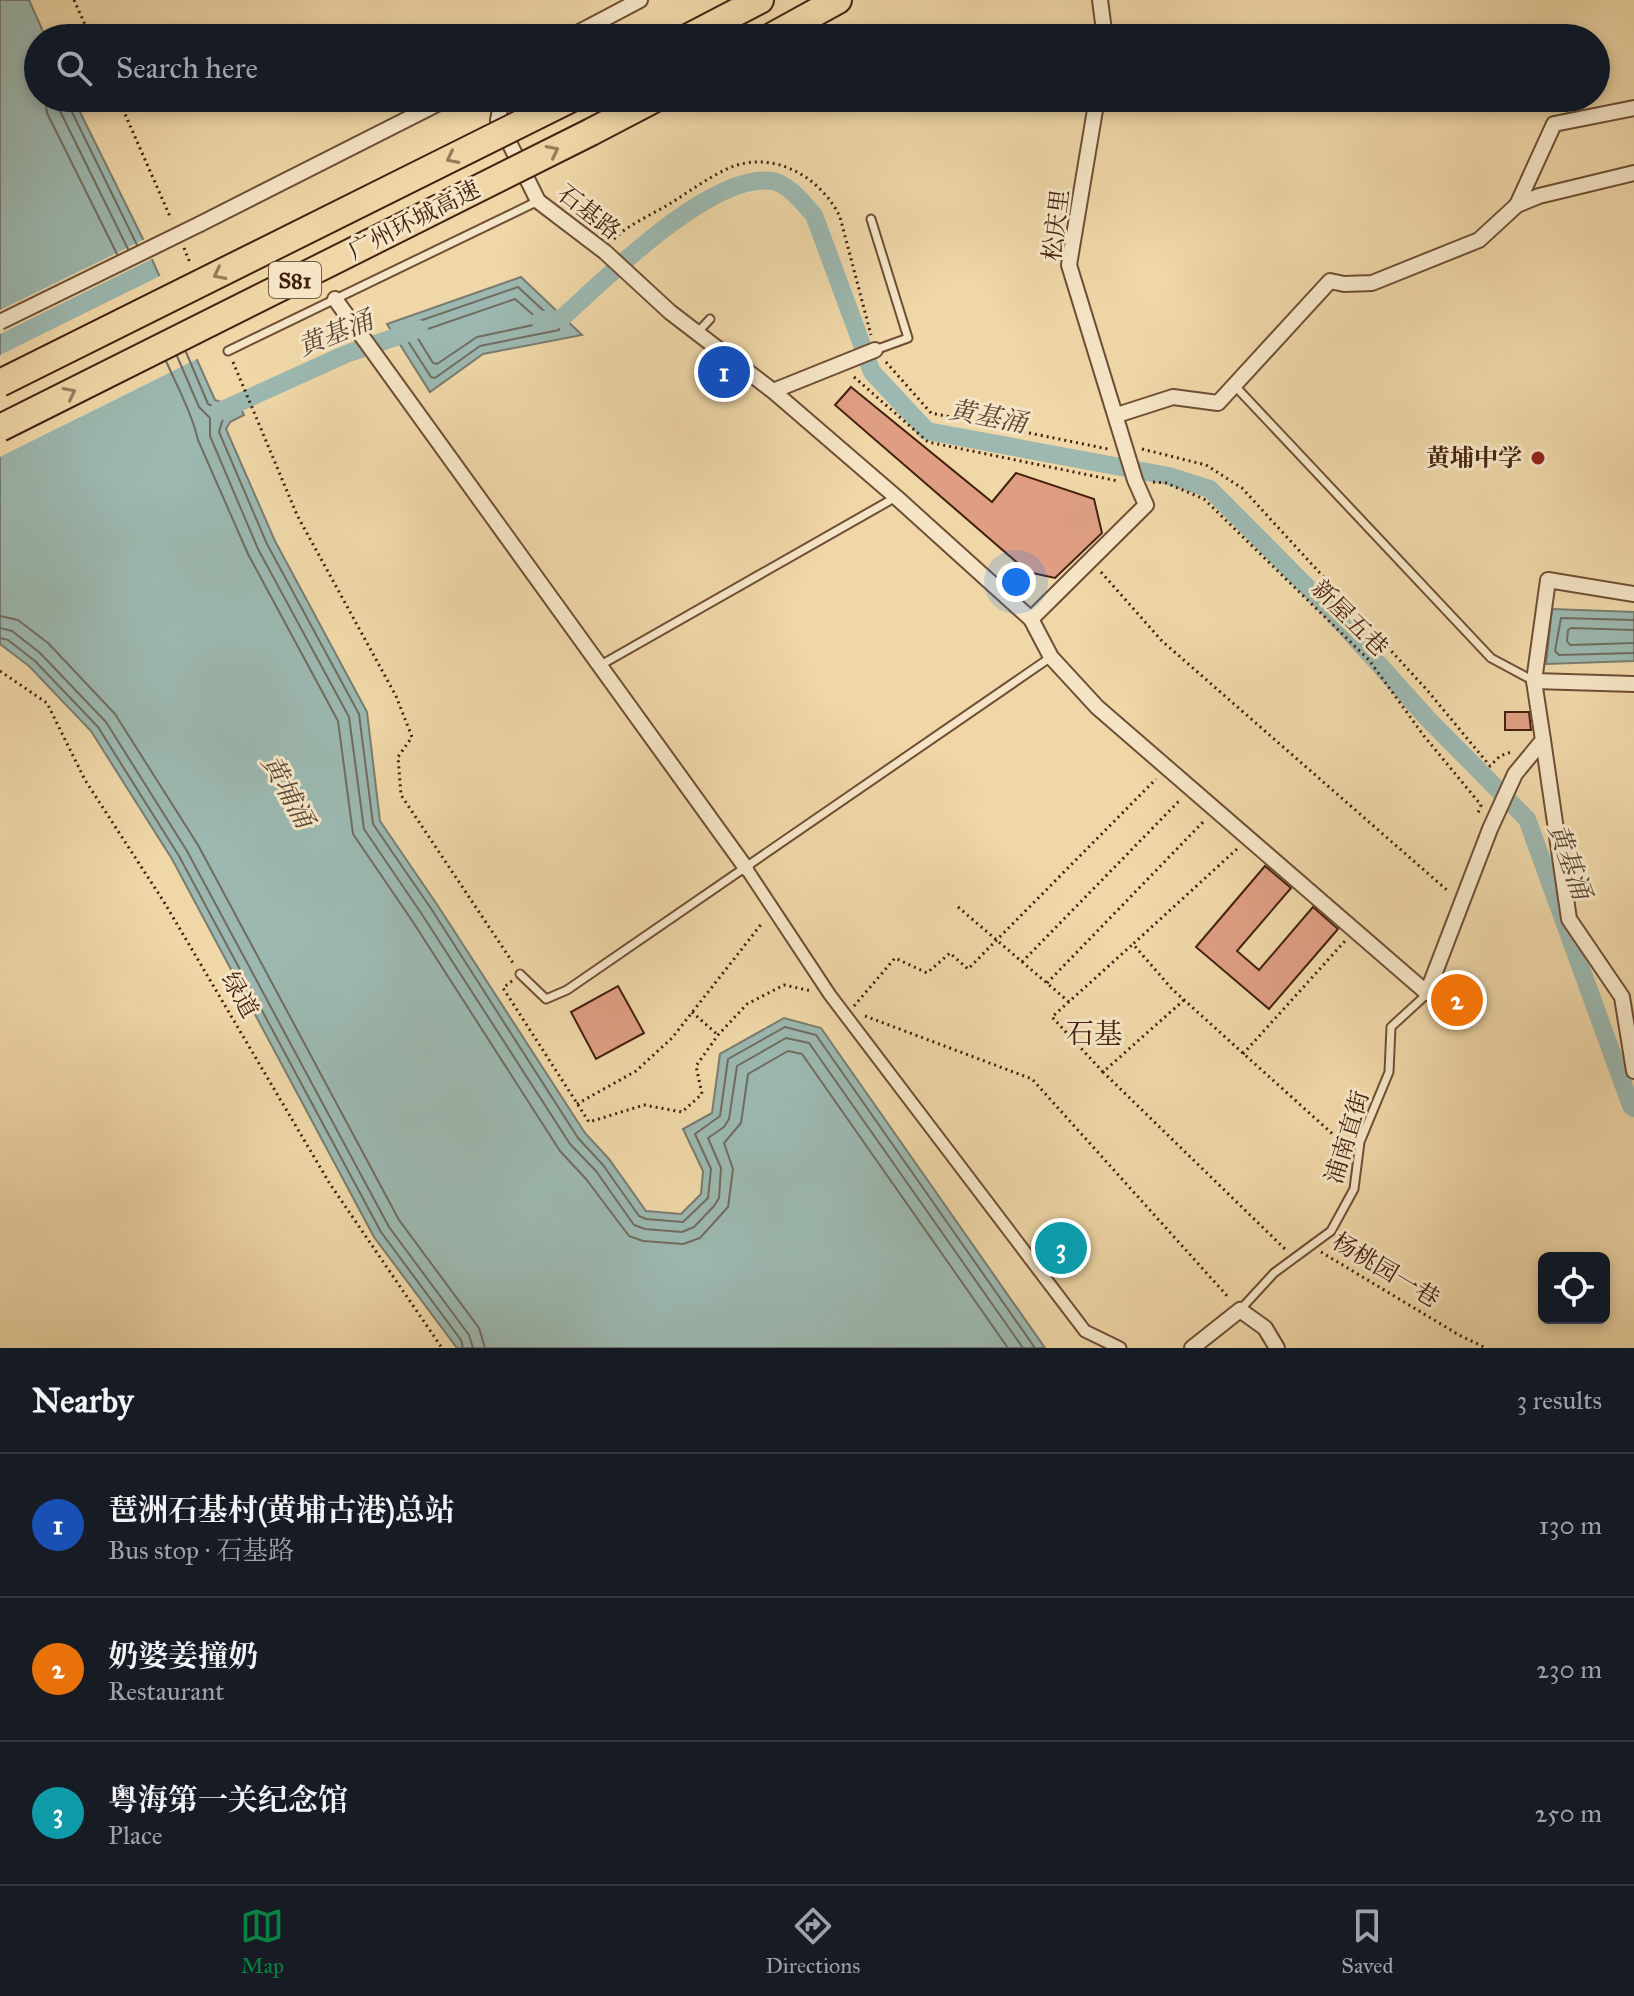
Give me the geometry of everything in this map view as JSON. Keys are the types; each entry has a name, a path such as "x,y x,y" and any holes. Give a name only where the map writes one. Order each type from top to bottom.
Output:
{"highway":[{"path":"714,24 760,0"},
{"path":"794,24 838,0"},
{"name":"广州环城高速","path":"0,383 544,112"},
{"name":"广州环城高速","path":"0,428 628,112"}],"street":[{"path":"595,24 640,0"},
{"path":"1100,0 1103,24"},
{"path":"1517,205 1554,124 1634,108"},
{"path":"0,322 421,112"},
{"name":"石基路","path":"499,112 498,120 538,201 605,252 697,334 773,391 1031,619"},
{"name":"松庆里","path":"1090,560 1146,505 1135,480 1069,265 1095,112"},
{"path":"1117,415 1173,397 1218,403 1330,281 1372,283 1479,240 1517,205 1539,196 1634,173"},
{"path":"335,299 746,868 838,1006 1085,1331 1120,1348"},
{"path":"773,391 875,350"},
{"path":"1090,560 1031,619 1051,657 1097,707 1427,993 1515,774 1543,740"},
{"path":"1634,594 1548,580 1534,681 1569,919 1622,997 1634,1071"},
{"path":"1534,681 1634,684"},
{"path":"1192,1348 1240,1310 1265,1328 1277,1348"}],"lane":[{"path":"228,351 538,201"},
{"path":"871,219 908,338 875,350"},
{"path":"697,334 710,319"},
{"path":"1235,386 1491,658 1534,681"},
{"path":"599,666 896,497"},
{"path":"520,974 546,999 567,990 1051,657"},
{"name":"浦南直街","path":"1240,1310 1274,1273 1331,1231 1354,1189 1360,1142 1389,1072 1391,1027 1427,993"}],"path":[{"path":"74,0 85,24"},
{"path":"605,252 616,236 730,167 764,161 793,169 815,182 832,199 840,217 875,350 931,413 1111,449 1126,445 1206,465 1242,488 1427,690 1490,766 1500,756 1543,740"},
{"path":"846,361 855,378 928,442 1115,482 1135,480"},
{"path":"244,389 297,515 396,696 412,737 398,757 401,795 520,974 503,988 589,1122 644,1105 682,1112 702,1094 696,1066 718,1035 747,1004 784,985 830,995"},
{"name":"新屋五巷","path":"1135,480 1166,483 1204,499 1369,660 1424,736 1481,805 1476,820 1493,825"},
{"path":"1090,560 1162,641 1462,903"},
{"name":"绿道","path":"0,671 47,703 85,780 164,902 330,1184 442,1348"},
{"path":"850,1011 895,958 927,973 950,953 968,969 1167,768"},
{"path":"1022,962 1191,789"},
{"path":"1047,983 1215,809"},
{"path":"1249,839 1052,1017 1103,1072 1294,1258"},
{"path":"958,907 1069,1002"},
{"path":"577,1104 636,1071 672,1038 725,973 744,943 774,910"},
{"path":"1243,1054 1355,931"},
{"path":"1133,944 1184,1000 1358,1157"},
{"path":"1103,1072 1184,1000"},
{"path":"838,1006 1032,1079 1240,1310"},
{"path":"692,1012 718,1035"},
{"name":"杨桃园一巷","path":"1310,1246 1486,1348"}],"water":[{"name":"黄埔涌","path":"0,0 29,0 40,24 24,24 24,112 80,112 142,237 215,400 236,399 244,415 230,422 226,429 275,541 367,712 380,821 585,1133 609,1159 646,1211 681,1214 701,1194 703,1171 683,1129 712,1113 720,1054 784,1018 821,1028 1045,1348 457,1348 374,1237 172,859 91,731 29,666 0,644"},
{"path":"521,277 582,335 483,354 430,392 387,324"},
{"path":"1552,609 1634,612 1634,661 1546,664"}],"pier":[{"path":"147,238 156,257 0,334 0,310"},
{"path":"164,274 201,357 0,457 0,355"}],"building":[{"path":"851,387 992,502 1016,473 1094,499 1102,533 1055,578 1028,572 835,405"},
{"path":"1505,712 1529,712 1531,730 1505,730"},
{"path":"1265,866 1291,888 1237,951 1259,970 1313,907 1338,929 1269,1009 1196,947"},
{"path":"618,986 644,1033 596,1059 571,1012"}],"waterway":[{"name":"黄基涌","path":"540,320 561,319 631,256 690,210 719,193 747,183 772,181 790,190 814,215 872,372 927,431 1169,476 1210,489 1329,609 1429,720 1527,819 1634,1108"},
{"name":"黄基涌","path":"218,412 346,354 419,329"}],"place":[{"name":"琶洲石基村(黄埔古港)总站","path":"724,372"},
{"name":"黄埔中学","path":"1538,458"},
{"name":"奶婆姜撞奶","path":"1457,1000"},
{"name":"粤海第一关纪念馆","path":"1061,1248"}],"district":[{"name":"石基","path":"1094,1033"}]}
